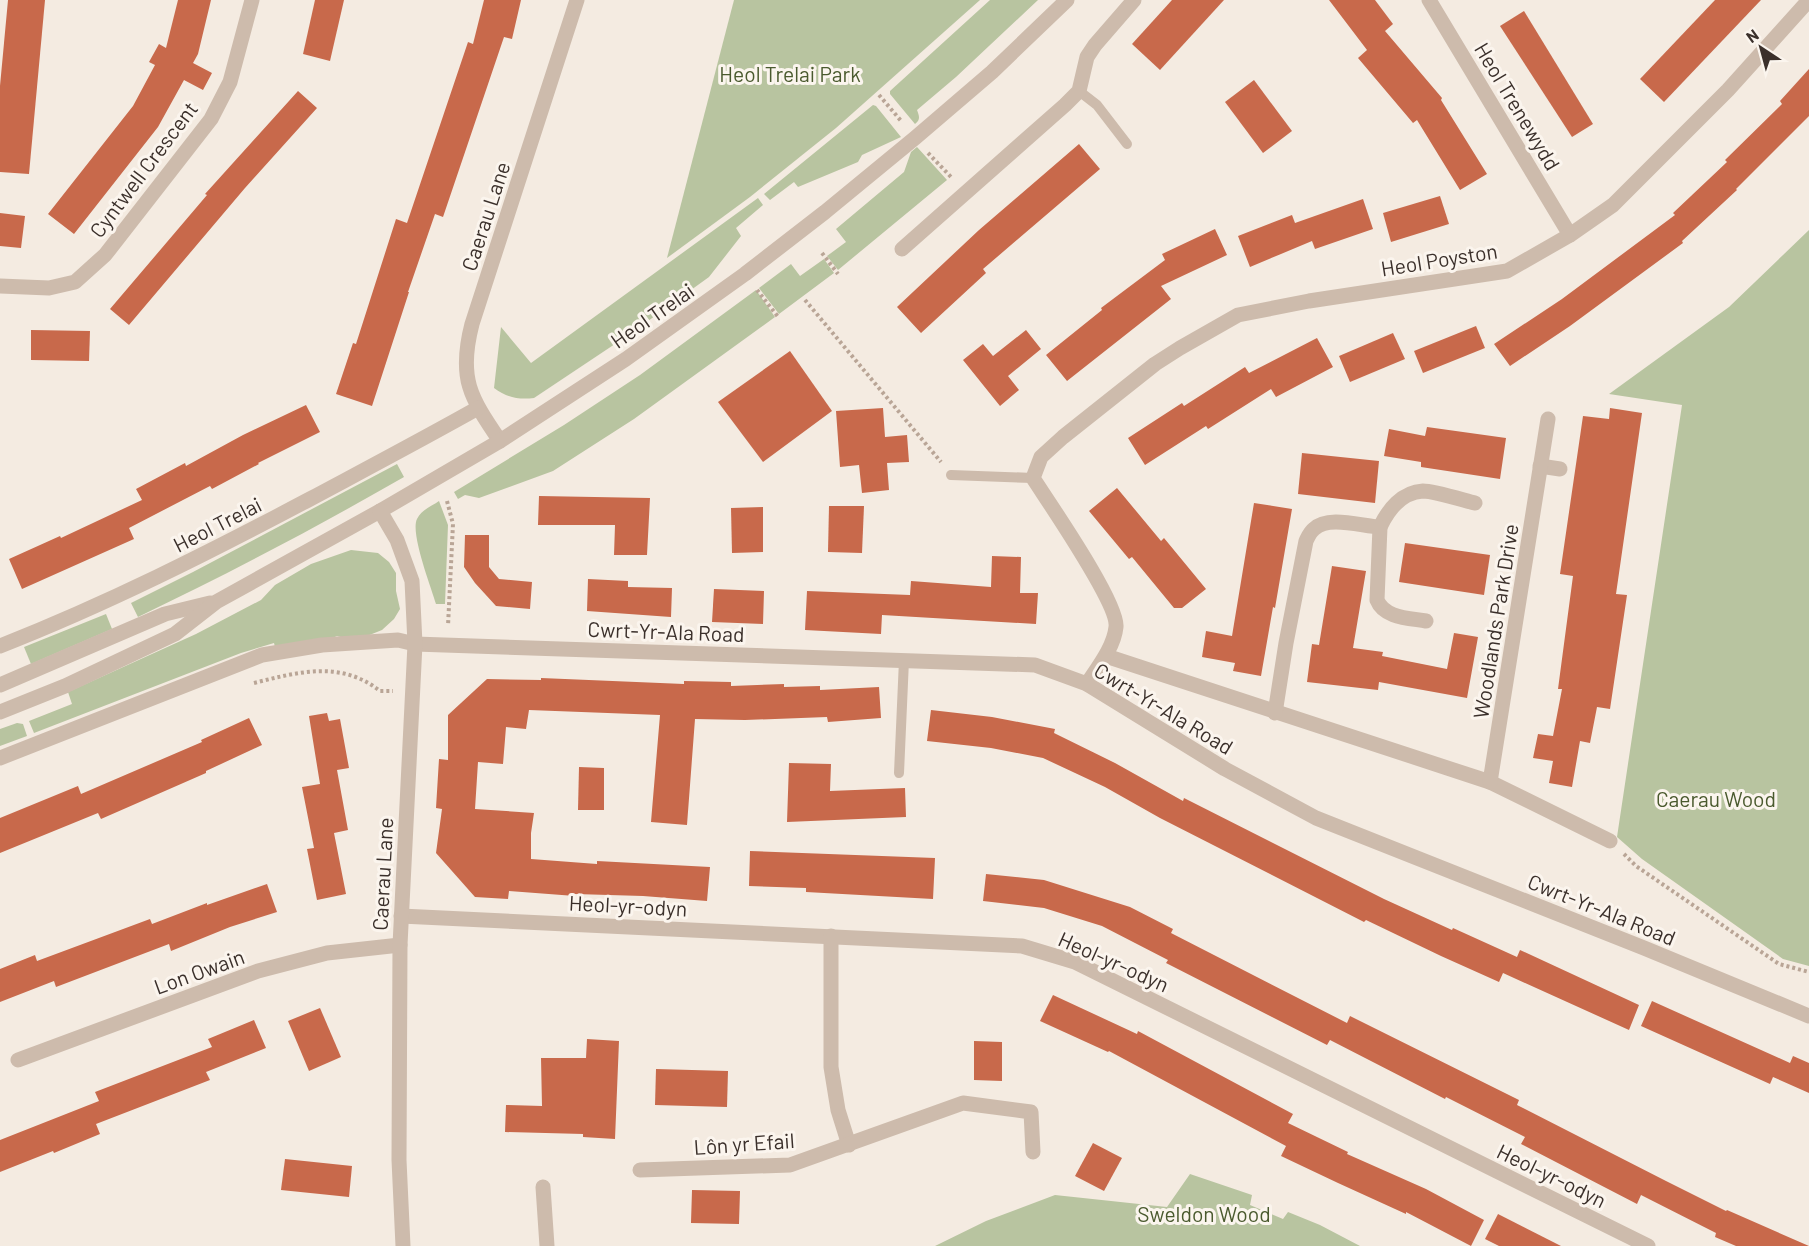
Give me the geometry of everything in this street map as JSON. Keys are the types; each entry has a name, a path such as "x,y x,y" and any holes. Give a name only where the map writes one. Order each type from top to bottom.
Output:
{"street":[{"name":"Cyntwell Crescent","path":"0,286 49,288 75,282 105,255 211,119 230,82 252,0"},
{"name":"Caerau Lane","path":"500,441 478,408 471,391 465,370 466,348 577,0"},
{"name":"Heol Trelai","path":"0,712 65,686 175,634 216,602 500,441 626,360 745,274 915,138 992,72 1067,0"},
{"path":"902,249 1079,91 1087,57 1134,0"},
{"name":"Heol Trenewydd","path":"1430,0 1570,235"},
{"name":"Heol Poyston","path":"1033,478 1041,457 1062,437 1155,364 1238,315 1309,301 1507,271 1570,235 1613,205 1728,90 1809,0"},
{"name":"Heol Trelai","path":"0,646 139,587 264,524 478,408"},
{"name":"Woodlands Park Drive","path":"1490,782 1548,418"},
{"path":"1540,466 1560,469"},
{"path":"1033,478 1105,592 1117,625 1106,656 1087,684"},
{"path":"1426,621 1385,612 1379,606 1377,600 1380,527 1388,511 1406,496 1423,491 1475,502"},
{"name":"Caerau Lane","path":"380,511 397,540 412,580 415,644 400,945 399,1160 403,1246"},
{"path":"1275,712 1306,541 1312,530 1320,524 1331,521 1380,527"},
{"name":"Heol Trelai","path":"0,685 165,614 216,602"},
{"path":"0,758 262,655 322,645 398,640 415,644"},
{"name":"Cwrt-Yr-Ala Road","path":"415,644 1035,664 1087,684 1225,769 1316,818 1809,1016"},
{"name":"Cwrt-Yr-Ala Road","path":"1106,656 1490,782 1610,841"},
{"name":"Heol-yr-odyn","path":"401,916 1022,946 1075,962 1648,1246"},
{"path":"831,936 831,1068 838,1110 849,1145"},
{"name":"Lon Owain","path":"18,1060 258,971 327,953 400,945"},
{"name":"Lôn yr Efail","path":"640,1170 790,1166 963,1102 1031,1112 1033,1152"},
{"path":"543,1186 547,1246"}],"lane":[{"path":"1079,91 1097,105 1127,144"},
{"path":"951,475 1033,478"},
{"path":"899,773 904,660"}],"path":[{"path":"822,253 838,274"},
{"path":"745,274 779,318"},
{"path":"805,300 951,475"},
{"path":"442,645 448,622 453,524 447,501"},
{"path":"252,683 321,670 348,673 368,681 380,691 413,690"},
{"name":"Cwrt-Yr-Ala Road","path":"1610,841 1636,866 1779,964 1809,972"}],"green space":[{"name":"Heol Trelai Park","path":"734,0 980,0 836,128 750,197 667,258"},
{"path":"990,0 1038,0 956,77 917,110 919,119 915,124 890,94 890,91"},
{"path":"873,105 901,137 862,155 858,162 798,187 794,182 770,200 764,194"},
{"path":"917,147 947,180 838,270 827,256 846,242 836,229 904,172 911,152"},
{"path":"758,198 763,205 736,228 741,236 709,277 630,334 534,398 512,397 494,388 501,327 531,363"},
{"name":"Caerau Wood","path":"1809,230 1809,966 1783,959 1642,859 1617,837 1682,405 1609,394 1729,307"},
{"path":"824,259 834,273 779,314 759,288 791,264 800,276"},
{"path":"756,290 775,317 634,419 553,471 479,498 465,495 458,499 454,492 564,425 640,375"},
{"path":"397,464 404,477 272,550 138,617 131,603"},
{"path":"439,501 448,525 445,604 436,604 416,536 417,519 427,508"},
{"path":"351,550 378,553 389,562 396,573 396,591 400,609 394,619 382,630 367,636 348,639 337,636 297,654 275,647 274,643 241,653 34,733 29,721 72,704 68,692 196,634 261,600 275,585 311,564"},
{"path":"106,614 112,629 31,664 24,647"},
{"path":"17,723 23,724 27,736 0,746 0,729"},
{"name":"Sweldon Wood","path":"1190,1174 1252,1195 1250,1205 1283,1219 1288,1212 1320,1225 1360,1246 935,1246 986,1221 1055,1195 1167,1207"}],"building":[{"path":"8,0 45,0 29,174 0,172 0,86"},
{"path":"178,0 211,0 198,54 193,63 212,73 203,90 184,80 158,127 74,234 48,214 133,106 155,65 149,62 159,44 166,48"},
{"path":"315,0 344,0 330,61 303,54"},
{"path":"484,0 521,0 512,39 504,37 443,217 435,214 372,406 336,394 353,343 356,344 396,219 407,223 468,42 473,44"},
{"path":"1172,0 1224,0 1160,70 1132,44"},
{"path":"1329,0 1375,0 1393,24 1385,31 1442,98 1441,100 1487,174 1460,190 1417,120 1413,123 1358,58 1367,50"},
{"path":"1715,0 1761,0 1664,102 1640,79"},
{"path":"1524,11 1593,124 1572,137 1500,26"},
{"path":"1809,69 1809,116 1737,190 1682,241 1683,243 1570,326 1510,366 1494,344 1562,299 1675,215 1673,213 1727,162 1725,160 1782,104 1780,101"},
{"path":"1254,80 1292,131 1263,153 1225,102"},
{"path":"298,91 317,108 245,188 129,325 110,309 207,195 205,194"},
{"path":"1079,144 1100,169 983,269 986,273 921,333 897,307 979,230"},
{"path":"1440,196 1449,224 1391,242 1383,213"},
{"path":"1363,199 1373,229 1315,249 1312,241 1250,267 1238,236 1292,215 1295,223"},
{"path":"0,213 25,216 21,248 0,246"},
{"path":"1215,229 1227,255 1161,286 1171,299 1067,381 1046,355 1102,310 1101,308 1165,260 1162,254"},
{"path":"1476,326 1485,348 1423,373 1414,351"},
{"path":"31,330 90,331 89,361 31,360"},
{"path":"1026,330 1041,349 1008,376 1019,390 1000,406 963,360 983,344 993,356"},
{"path":"1393,333 1405,359 1350,382 1339,356"},
{"path":"1317,338 1333,367 1276,397 1271,389 1208,429 1206,426 1145,465 1128,438 1182,403 1184,406 1245,367 1249,373"},
{"path":"790,351 832,411 763,462 718,402"},
{"path":"306,405 320,432 212,489 210,486 129,528 134,539 22,589 9,559 60,536 61,538 142,500 136,489"},
{"path":"883,408 885,437 907,435 909,462 887,463 889,490 862,493 859,465 840,467 836,411"},
{"path":"1610,408 1642,413 1616,594 1627,595 1610,709 1597,707 1590,743 1580,741 1572,787 1549,783 1553,761 1533,758 1538,734 1553,736 1562,689 1558,689 1573,576 1560,574 1583,416 1609,419"},
{"path":"1427,427 1506,438 1500,479 1421,467 1421,462 1384,456 1389,429 1425,436"},
{"path":"1302,453 1379,461 1375,503 1298,494"},
{"path":"1117,488 1161,541 1164,538 1206,589 1182,608 1174,608 1132,557 1129,559 1089,511"},
{"path":"539,496 650,498 647,555 614,555 615,525 538,525"},
{"path":"1254,503 1292,509 1261,676 1233,671 1235,663 1202,657 1206,631 1232,636"},
{"path":"829,506 864,506 862,553 828,552"},
{"path":"763,507 763,552 732,553 731,508"},
{"path":"465,535 489,535 489,567 499,579 532,582 530,609 496,606 475,583 464,567"},
{"path":"1405,543 1490,555 1484,595 1399,582"},
{"path":"992,556 1021,557 1020,593 1038,593 1036,624 882,615 881,634 805,630 807,591 910,595 911,581 991,587"},
{"path":"1332,566 1366,571 1353,648 1383,652 1382,656 1447,669 1454,633 1478,637 1467,698 1379,682 1378,690 1307,682 1312,644 1319,645"},
{"path":"588,579 628,581 628,587 672,588 671,617 587,611"},
{"path":"714,589 764,591 763,624 712,622"},
{"path":"541,678 684,684 684,681 731,682 731,686 784,684 784,687 820,686 820,690 879,687 881,718 828,722 827,717 695,719 687,825 651,822 660,715 529,710 526,729 506,727 503,764 478,762 475,809 534,813 531,859 597,864 597,861 710,867 707,901 509,891 508,899 475,897 436,853 442,809 436,808 439,759 448,760 448,715 487,679 541,680"},
{"path":"931,710 992,717 1055,729 1054,733 1115,763 1183,801 1184,798 1384,899 1517,957 1520,950 1639,1005 1629,1030 1503,973 1499,982 1366,920 1364,922 1160,818 1105,787 1043,758 991,748 927,741"},
{"path":"327,713 329,721 340,719 349,768 337,770 348,830 334,833 346,894 317,900 307,849 314,848 302,787 320,784 309,716"},
{"path":"249,718 262,745 206,773 101,819 98,813 0,853 0,818 78,786 81,794 202,742 201,740"},
{"path":"789,763 831,764 830,791 905,788 906,817 787,822"},
{"path":"579,767 604,768 604,810 578,810"},
{"path":"750,851 935,858 933,899 806,892 806,888 749,886"},
{"path":"986,874 1044,880 1130,907 1173,929 1171,933 1347,1023 1350,1016 1519,1100 1517,1105 1666,1181 1726,1211 1809,1246 1736,1246 1715,1237 1716,1233 1641,1195 1637,1204 1521,1144 1525,1137 1330,1040 1327,1045 1166,963 1168,960 1102,926 1044,908 983,901"},
{"path":"267,884 277,912 230,927 171,951 169,944 56,987 54,981 0,1002 0,969 35,955 37,961 150,919 152,924"},
{"path":"1053,995 1137,1034 1138,1031 1293,1114 1288,1123 1348,1152 1347,1154 1426,1189 1484,1220 1471,1246 1406,1212 1406,1214 1281,1156 1286,1146 1109,1051 1040,1021"},
{"path":"1652,1001 1790,1063 1793,1056 1809,1063 1809,1093 1773,1077 1770,1084 1641,1026"},
{"path":"320,1008 341,1057 309,1071 288,1021"},
{"path":"254,1020 266,1048 206,1072 210,1080 96,1124 100,1134 0,1172 0,1140 99,1101 95,1092 212,1047 208,1039"},
{"path":"587,1039 619,1041 615,1139 583,1137 583,1134 505,1132 506,1105 542,1106 541,1058 586,1058"},
{"path":"974,1041 1002,1042 1002,1081 974,1080"},
{"path":"656,1069 728,1071 727,1107 655,1105"},
{"path":"1093,1143 1122,1158 1104,1191 1075,1176"},
{"path":"285,1159 352,1166 349,1197 281,1190"},
{"path":"692,1190 740,1191 739,1224 691,1223"},
{"path":"1498,1214 1561,1246 1499,1246 1485,1239"}]}
